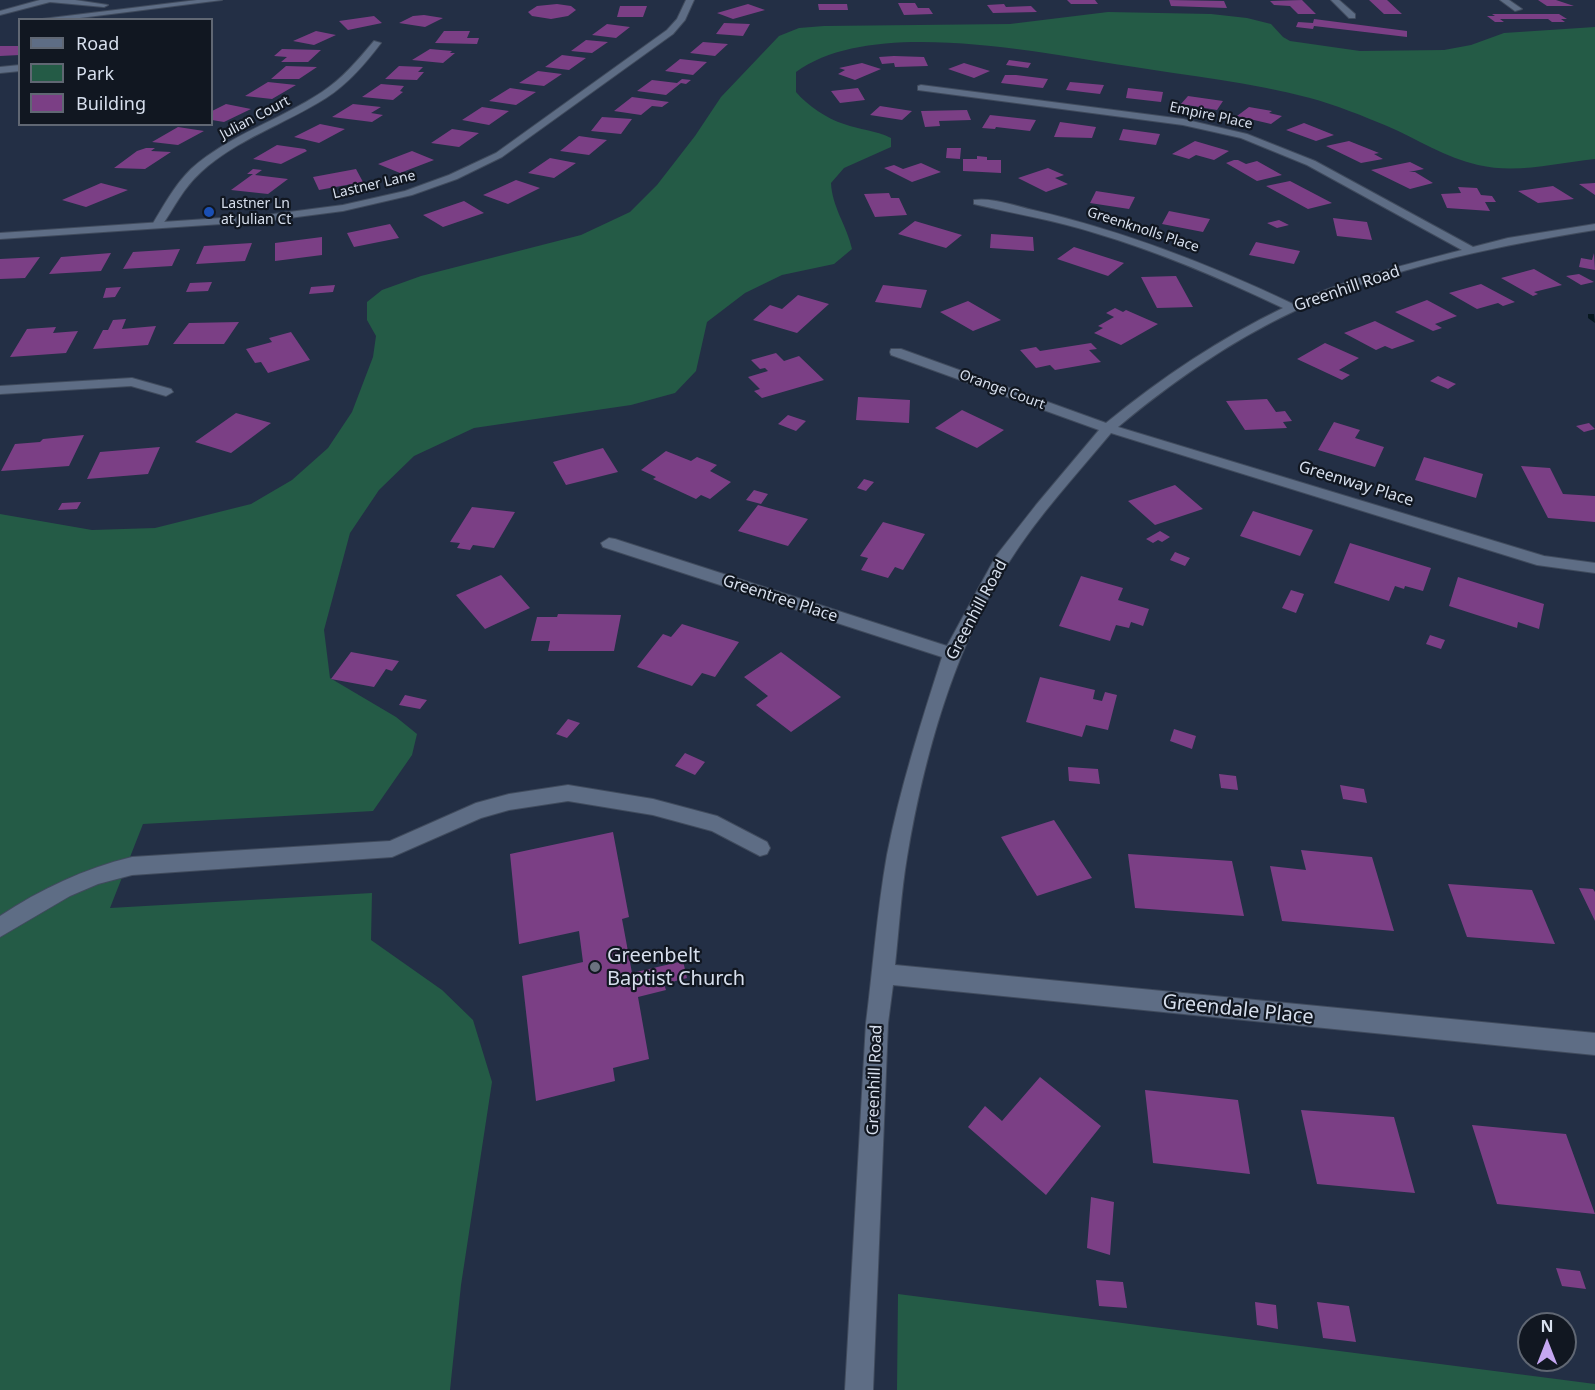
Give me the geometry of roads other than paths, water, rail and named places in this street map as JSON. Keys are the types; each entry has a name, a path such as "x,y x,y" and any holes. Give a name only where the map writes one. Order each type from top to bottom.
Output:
{"street":[{"path":"0,12 50,0 93,3 117,10 135,0"},
{"path":"54,18 218,0"},
{"name":"Lastner Lane","path":"0,236 266,218 343,208 408,193 483,164 514,145 670,32 681,20 690,0"},
{"path":"1335,0 1352,15"},
{"path":"1504,0 1518,9"},
{"name":"Julian Court","path":"157,225 180,187 204,164 226,149 325,94 347,76 377,44"},
{"path":"0,70 18,68"},
{"name":"Empire Place","path":"921,88 1183,122 1244,136 1311,163 1471,250"},
{"name":"Greenknolls Place","path":"978,202 1050,216 1137,241 1226,275 1292,308"},
{"name":"Greenhill Road","path":"859,1390 877,1023 901,834 916,769 952,654 1002,560 1041,508 1108,428 1158,387 1250,329 1292,308 1386,273 1518,239 1595,227"},
{"name":"Orange Court","path":"896,352 1108,428"},
{"path":"0,390 132,382 165,392"},
{"name":"Greenway Place","path":"1108,428 1543,561 1595,568"},
{"name":"Greentree Place","path":"609,543 952,654"},
{"path":"0,928 58,890 98,873 132,866 392,849 476,811 509,802 568,793 652,807 717,824 760,848"},
{"name":"Greendale Place","path":"882,974 1595,1044"}],"waterway":[{"path":"1591,316 1595,321"}],"place":[{"name":"Lastner Ln at Julian Ct","path":"209,212"},
{"name":"Greenbelt Baptist Church","path":"595,967"}]}
